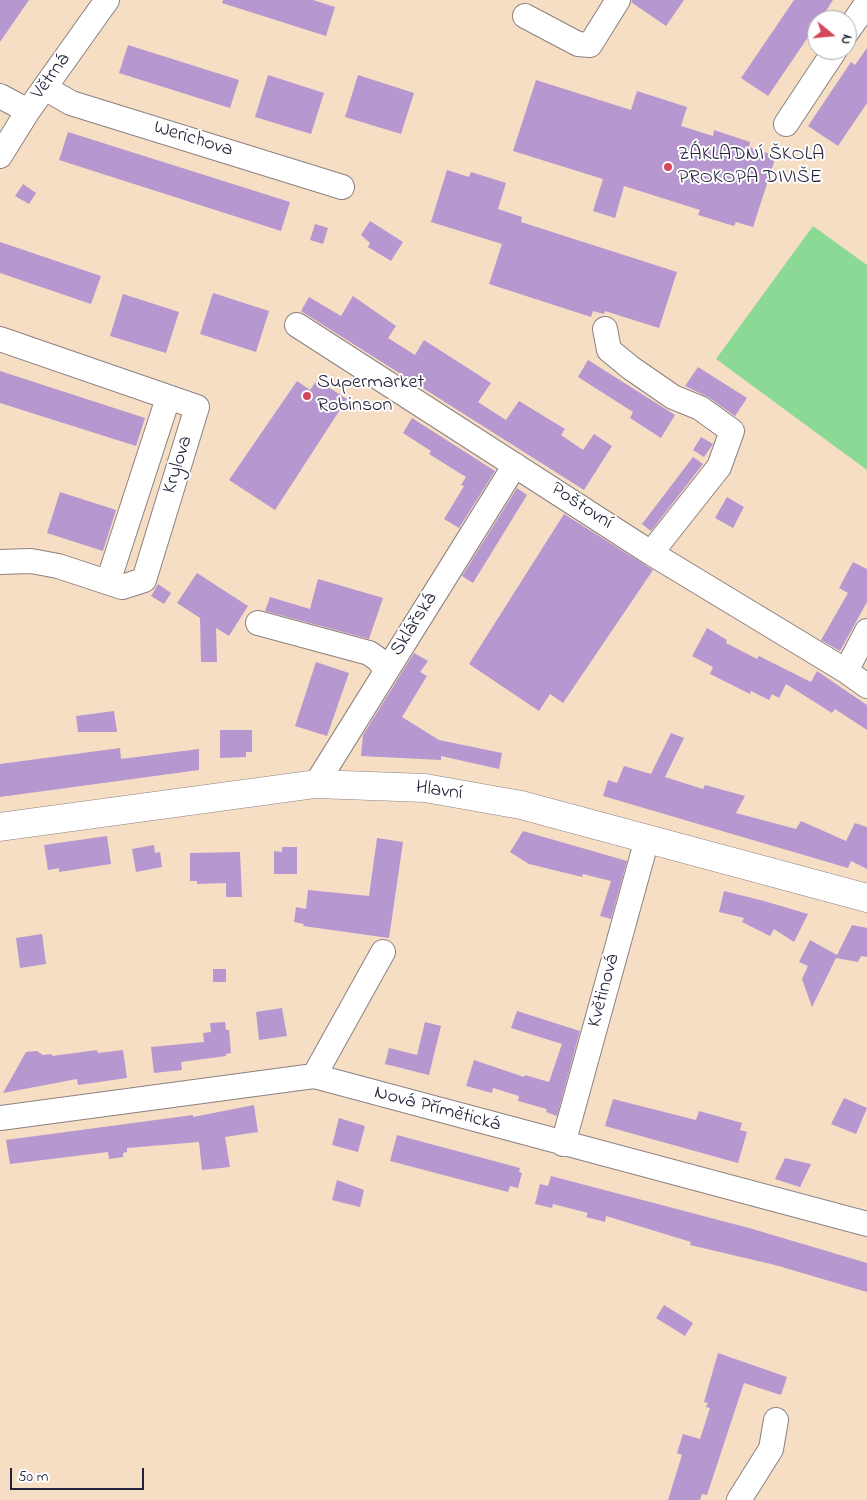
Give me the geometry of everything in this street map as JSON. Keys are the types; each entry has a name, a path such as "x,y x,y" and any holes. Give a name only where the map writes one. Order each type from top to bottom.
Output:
{"main road":[{"name":"Hlavní","path":"0,827 316,784 425,788 521,805 867,898"}],"street":[{"name":"Větrná","path":"0,156 28,111 107,0"},
{"path":"525,16 578,44 590,45 618,0"},
{"path":"857,18 867,3"},
{"path":"786,124 828,60"},
{"name":"Werichova","path":"46,88 72,103 342,187"},
{"path":"0,96 28,111"},
{"name":"Poštovní","path":"296,325 652,553 846,670 867,686"},
{"path":"605,329 609,350 630,368 673,397 700,408 732,431 719,467 652,553"},
{"name":"Krylova","path":"0,339 197,407 144,580 122,587 40,562 0,562"},
{"path":"108,582 168,398"},
{"name":"Sklářská","path":"316,784 515,465"},
{"path":"258,622 370,653 379,660 386,671"},
{"path":"846,670 867,632"},
{"name":"Květinová","path":"563,1144 647,839"},
{"path":"314,1076 383,952"},
{"name":"Nová Přímětická","path":"0,1118 314,1076 867,1224"},
{"path":"740,1500 771,1449 776,1420"}],"green space":[{"path":"813,226 867,265 867,470 716,359"}],"building":[{"path":"0,0 29,0 0,42"},
{"path":"223,0 313,0 335,7 326,36 222,3"},
{"path":"632,0 684,0 666,26 631,2"},
{"path":"794,0 833,0 826,10 807,10 807,39 768,96 741,78"},
{"path":"128,45 239,80 230,108 119,73"},
{"path":"867,48 867,103 838,146 808,126 851,62 855,65"},
{"path":"268,75 324,93 311,134 255,117"},
{"path":"358,75 414,93 401,134 345,117"},
{"name":"ZÁKLADNÍ ŠKOLA PROKOPA DIVIŠE","path":"536,80 631,110 637,91 687,107 681,126 713,136 714,130 750,142 749,147 776,156 753,227 736,222 734,226 698,215 700,210 624,186 615,218 593,211 603,179 513,151"},
{"path":"68,132 290,202 281,231 59,160"},
{"path":"447,170 469,177 471,172 506,183 498,209 522,217 521,222 677,272 659,328 605,311 604,314 593,311 591,317 489,284 502,244 431,222"},
{"path":"23,184 36,193 29,204 15,196"},
{"path":"370,221 403,242 391,261 368,247 370,243 361,235"},
{"path":"315,224 328,228 323,244 310,240"},
{"path":"0,242 101,276 91,304 0,273"},
{"path":"213,293 269,311 256,352 200,334"},
{"path":"123,294 179,312 166,353 110,336"},
{"path":"353,296 396,326 388,338 415,355 424,340 491,383 478,402 506,420 519,401 565,429 561,435 583,450 594,434 612,446 584,490 301,311 309,297 341,316"},
{"path":"588,360 675,415 661,438 630,418 633,412 578,377"},
{"path":"698,367 747,398 735,416 708,397 685,386"},
{"path":"0,371 145,418 136,446 0,403"},
{"path":"317,380 347,399 275,510 229,480 297,381 310,390"},
{"path":"412,418 495,471 459,528 444,519 464,486 461,485 466,477 429,454 431,451 403,433"},
{"path":"701,437 713,444 704,457 693,450"},
{"path":"693,457 703,464 651,531 642,524"},
{"path":"517,488 527,495 473,583 462,576"},
{"path":"60,492 116,510 103,551 47,533"},
{"path":"727,497 744,507 733,528 715,518"},
{"path":"564,514 653,570 563,703 550,694 539,711 469,664"},
{"path":"853,562 867,569 867,602 840,651 821,640 848,593 839,588"},
{"path":"197,573 248,606 229,636 216,628 217,662 201,662 200,618 177,603"},
{"path":"318,579 383,598 369,639 265,611 270,597 310,609"},
{"path":"158,584 171,593 164,604 151,596"},
{"path":"707,628 727,640 726,643 757,659 759,656 811,682 817,671 867,705 867,730 835,709 832,713 786,684 779,698 772,694 769,700 751,691 750,694 710,674 713,667 692,656"},
{"path":"414,653 428,661 420,672 427,676 402,717 439,740 502,753 499,769 441,756 441,760 361,756 363,735"},
{"path":"316,662 349,673 327,736 295,726"},
{"path":"114,711 117,732 78,732 76,716"},
{"path":"220,730 252,730 252,752 246,752 246,757 220,758"},
{"path":"671,733 684,738 665,777 703,789 705,785 745,796 736,813 796,829 801,821 846,841 855,823 867,827 867,869 851,861 848,868 603,796 608,780 617,783 624,766 651,774"},
{"path":"120,748 121,759 199,749 199,770 0,797 0,764"},
{"path":"523,831 627,861 611,919 600,916 611,881 583,874 582,877 529,864 510,852"},
{"path":"107,836 111,864 59,872 59,868 48,870 44,845"},
{"path":"377,838 403,842 389,938 303,926 304,924 294,922 296,907 306,909 308,890 369,896"},
{"path":"154,845 155,853 160,852 162,867 136,872 132,849"},
{"path":"282,847 297,847 297,874 274,874 274,851 282,852"},
{"path":"240,852 242,897 226,897 226,883 197,884 197,881 190,881 190,853"},
{"path":"724,891 808,914 794,942 774,929 770,936 742,922 744,918 719,912"},
{"path":"852,925 867,928 867,957 861,956 858,962 836,958 812,1007 802,979 808,966 799,962 810,940 837,955"},
{"path":"42,934 46,964 20,968 16,938"},
{"path":"213,969 226,969 226,982 213,982"},
{"path":"282,1008 287,1036 259,1040 256,1012"},
{"path":"517,1011 580,1031 557,1116 546,1112 547,1109 518,1101 519,1096 493,1088 492,1093 466,1086 474,1060 524,1077 525,1075 549,1082 562,1044 511,1028"},
{"path":"225,1022 226,1030 229,1030 231,1053 226,1054 226,1056 181,1062 182,1070 154,1073 151,1047 204,1042 203,1033 211,1032 210,1023"},
{"path":"425,1022 441,1026 429,1075 385,1064 389,1048 417,1055"},
{"path":"97,1050 98,1053 123,1050 127,1078 78,1085 77,1079 3,1093 26,1052 37,1051 43,1055 52,1054 52,1056"},
{"path":"844,1098 867,1108 856,1134 831,1124"},
{"path":"613,1099 696,1120 699,1111 742,1123 740,1130 747,1132 738,1163 605,1126"},
{"path":"254,1105 258,1132 225,1137 230,1167 202,1170 199,1142 127,1148 127,1152 123,1153 123,1157 109,1159 108,1152 10,1164 6,1140 193,1115 193,1117"},
{"path":"339,1118 365,1126 358,1152 332,1145"},
{"path":"397,1135 520,1168 519,1172 522,1173 518,1188 510,1186 508,1192 390,1161"},
{"path":"785,1158 811,1164 800,1187 775,1179"},
{"path":"551,1176 749,1228 867,1263 867,1292 775,1265 690,1245 691,1242 606,1216 605,1222 586,1217 588,1213 553,1204 552,1208 535,1204 540,1184 548,1186"},
{"path":"337,1180 364,1190 360,1207 332,1200"},
{"path":"664,1305 693,1323 685,1336 656,1318"},
{"path":"718,1353 787,1377 781,1395 744,1383 707,1495 702,1494 700,1500 668,1500 682,1455 677,1453 683,1434 700,1439 710,1408 706,1407 708,1403 704,1402"}],"place":[{"name":"ZÁKLADNÍ ŠKOLA PROKOPA DIVIŠE","path":"668,167"},
{"name":"Supermarket Robinson","path":"307,396"}]}
